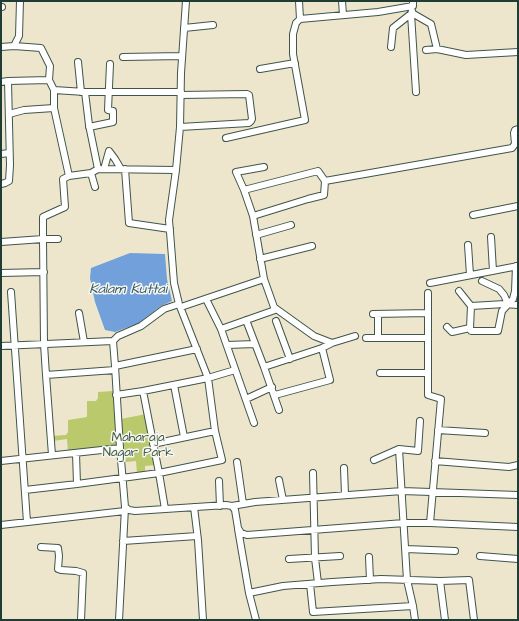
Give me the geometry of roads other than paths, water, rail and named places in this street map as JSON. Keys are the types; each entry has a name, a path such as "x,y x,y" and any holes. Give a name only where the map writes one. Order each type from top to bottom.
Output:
{"street":[{"path":"14,46 19,36 20,1"},
{"path":"25,490 159,473 222,460 215,431 208,378 180,306 174,283 169,220 180,127 181,73 186,1"},
{"path":"299,1 300,19"},
{"path":"342,1 343,15"},
{"path":"399,1 399,8"},
{"path":"226,138 305,120 293,54 293,34 296,23 300,19 378,12 399,8 413,3 412,13 416,92"},
{"path":"391,47 393,28 412,13"},
{"path":"412,13 431,24 437,49"},
{"path":"184,28 213,25"},
{"path":"1,47 14,46 41,48 44,53 50,66 49,80 54,90 54,108 69,176"},
{"path":"426,50 437,49 466,55 518,52"},
{"path":"123,57 182,56"},
{"path":"78,62 89,126 101,169"},
{"path":"260,69 295,63"},
{"path":"89,126 113,122 113,111 108,110 110,64"},
{"path":"1,82 49,80"},
{"path":"1,184 9,181 10,114 8,81"},
{"path":"54,90 83,92 249,95 252,120 249,122 180,127"},
{"path":"10,114 24,110 54,108"},
{"path":"325,181 512,148 515,144 514,133 515,130 518,129"},
{"path":"101,169 109,151 123,169 129,223 170,229"},
{"path":"1,154 9,153"},
{"path":"264,167 236,172 253,216 264,279 275,308 314,336 332,343"},
{"path":"52,455 44,344 42,217 65,207 63,179 69,176 91,173 101,169 176,170"},
{"path":"244,190 318,171 325,181 324,196 308,199 253,216"},
{"path":"91,173 95,187"},
{"path":"473,216 518,206"},
{"path":"256,235 292,225"},
{"path":"491,237 493,271"},
{"path":"1,242 58,239"},
{"path":"468,245 470,276"},
{"path":"260,259 312,246"},
{"path":"430,283 517,266 513,299 502,311 498,331 471,332 471,306 459,291"},
{"path":"1,273 44,272"},
{"path":"1,346 113,341 118,336 140,326 164,309 206,299 264,279"},
{"path":"482,281 499,289 508,304"},
{"path":"11,292 27,522"},
{"path":"428,293 428,396 441,399 430,523"},
{"path":"206,299 221,329 254,423"},
{"path":"471,306 508,304 518,305"},
{"path":"221,329 275,310 275,308"},
{"path":"79,313 84,342"},
{"path":"378,338 375,314 428,313"},
{"path":"246,320 275,395 279,410"},
{"path":"276,321 290,359"},
{"path":"447,327 452,332 470,328"},
{"path":"264,367 355,336"},
{"path":"366,338 428,338"},
{"path":"113,341 125,509 119,620"},
{"path":"227,345 255,344"},
{"path":"275,395 330,380 322,348"},
{"path":"46,375 115,368 197,349"},
{"path":"116,395 174,386 236,370"},
{"path":"380,373 427,373"},
{"path":"174,386 184,437"},
{"path":"246,400 272,387"},
{"path":"143,391 165,509"},
{"path":"374,460 399,450 418,451 420,421"},
{"path":"438,430 485,433"},
{"path":"153,444 215,431"},
{"path":"1,461 120,448"},
{"path":"399,450 408,580 415,620"},
{"path":"76,453 77,484"},
{"path":"435,461 509,467 518,465"},
{"path":"237,462 243,504"},
{"path":"344,468 345,496"},
{"path":"313,472 318,583"},
{"path":"279,480 283,500"},
{"path":"219,481 220,506"},
{"path":"1,525 125,509 135,511 232,506 255,502 402,491 518,495"},
{"path":"232,506 235,510 249,593 256,620"},
{"path":"194,507 203,620"},
{"path":"238,528 241,533 247,535 404,523 518,527"},
{"path":"123,541 197,536"},
{"path":"40,546 58,548 58,569 83,573 81,620"},
{"path":"406,549 455,551"},
{"path":"289,559 340,556"},
{"path":"480,556 518,559"},
{"path":"369,557 370,580"},
{"path":"249,593 283,586 332,582 370,580 469,580 474,620"},
{"path":"440,581 445,620"},
{"path":"310,584 313,612 413,606"}],"water":[{"name":"Kalam Kuttai","path":"130,253 165,254 167,279 172,301 161,306 139,323 115,332 105,330 95,302 90,278 91,268"}],"park label":[{"name":"Maharaja Nagar Park","path":"138,446"}]}
